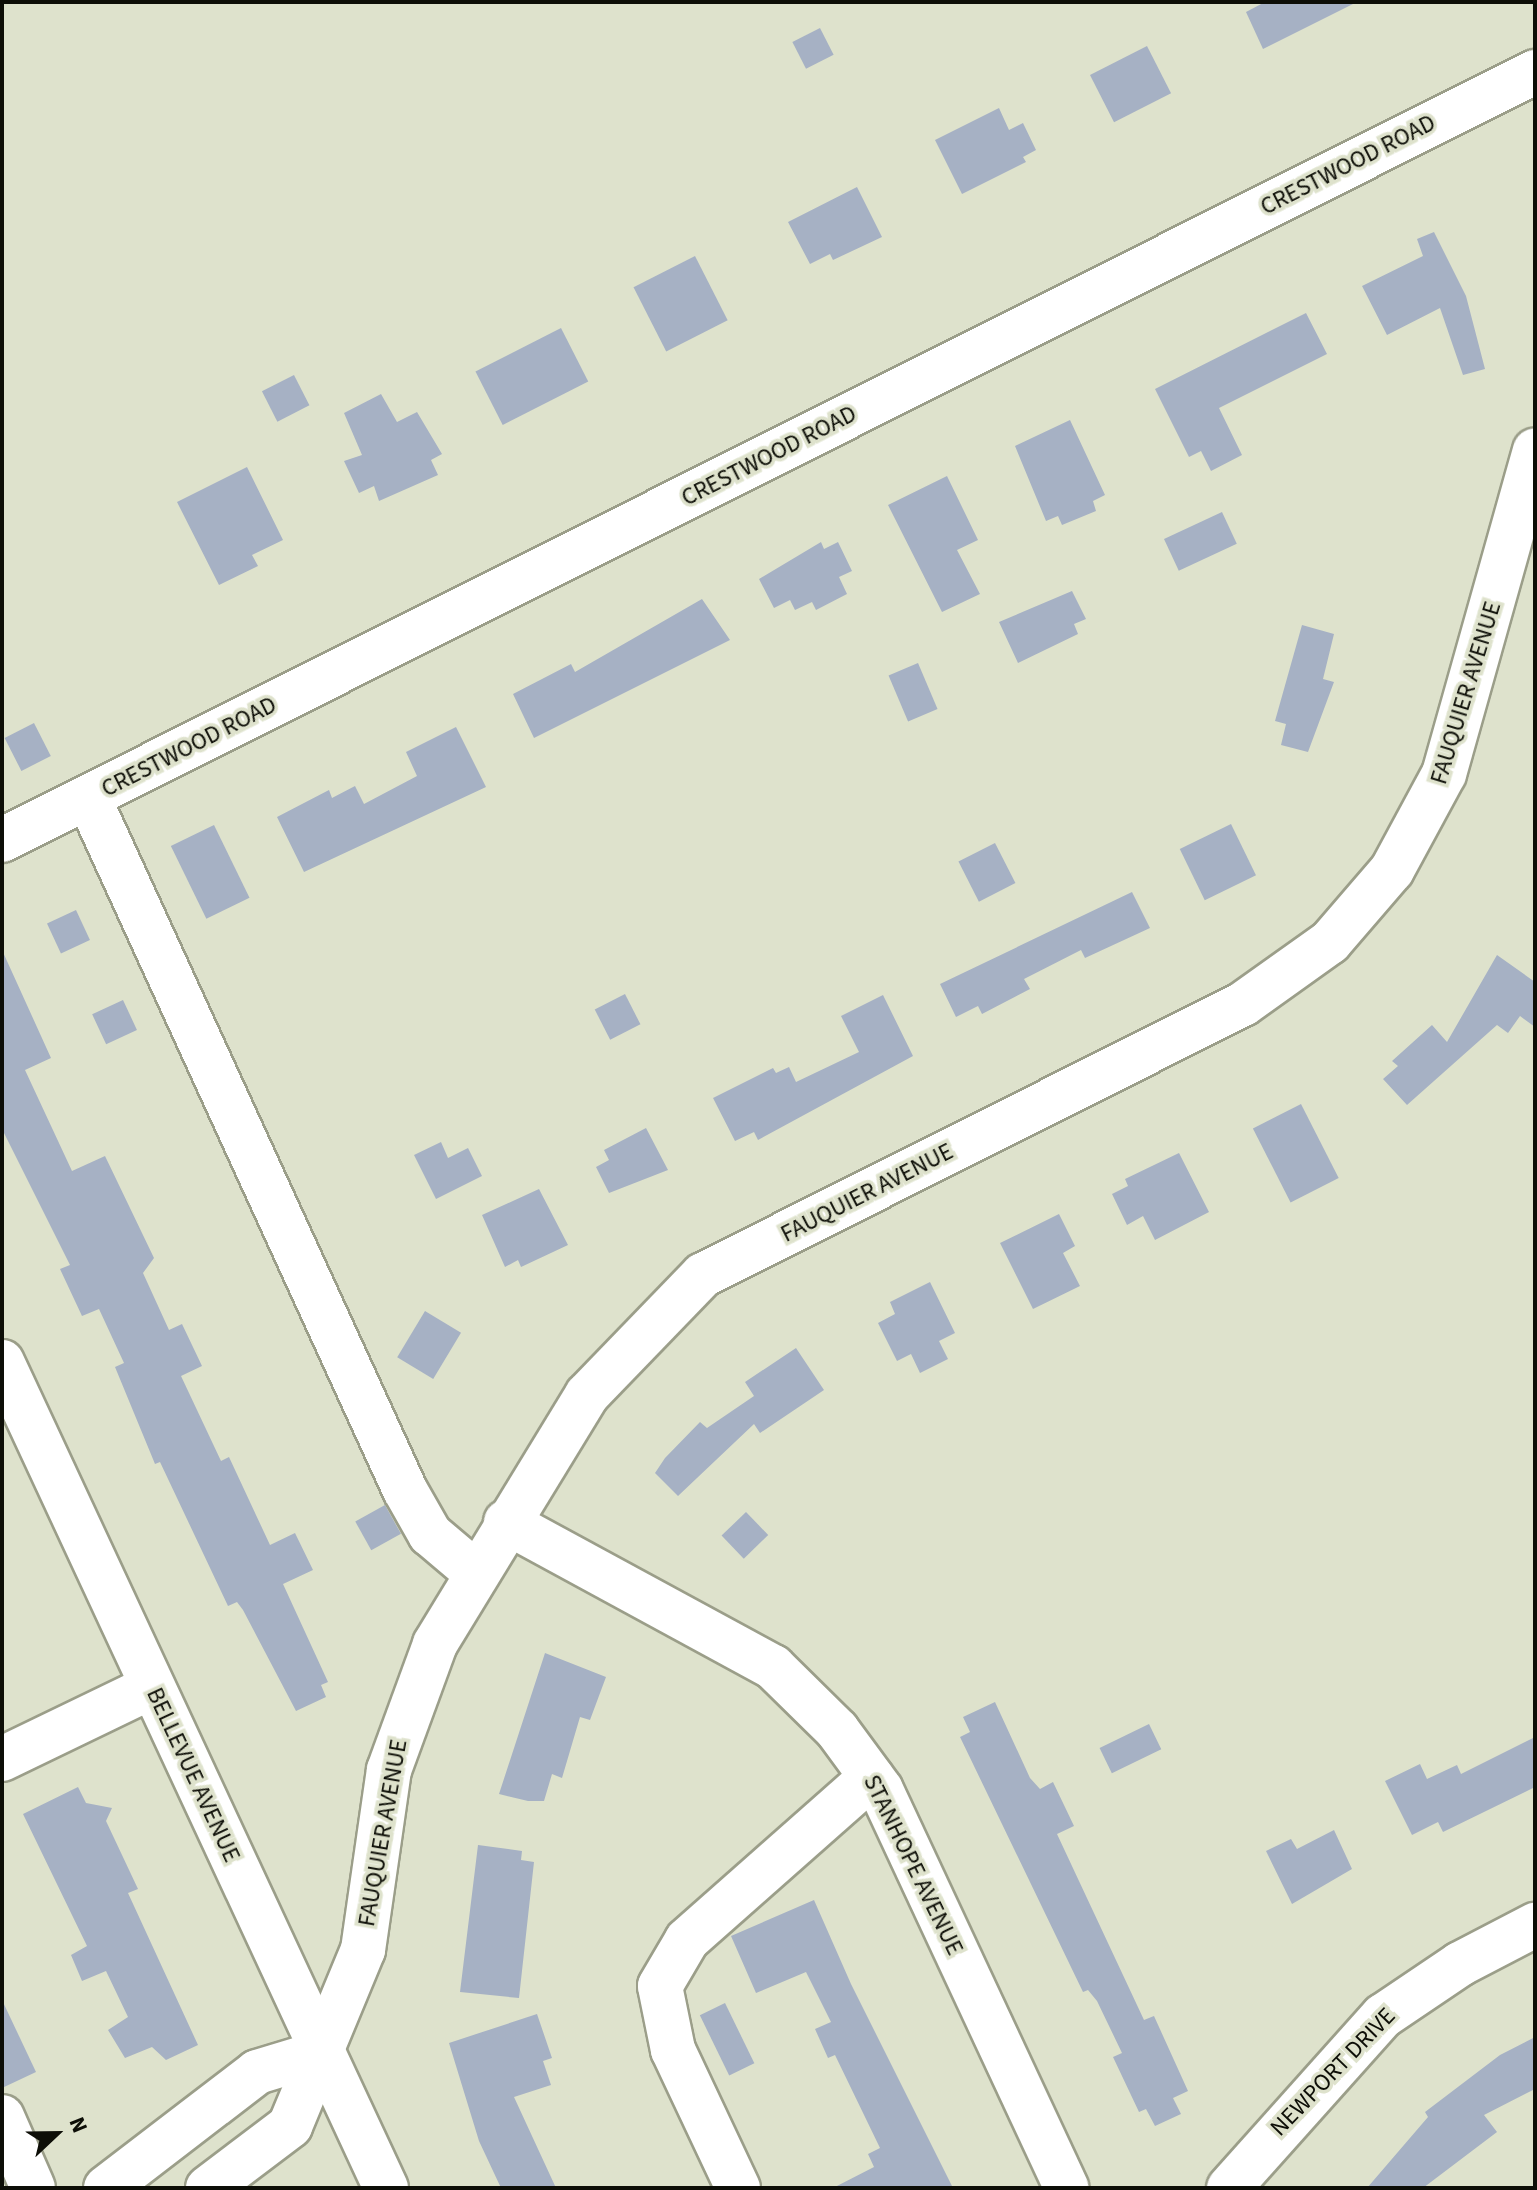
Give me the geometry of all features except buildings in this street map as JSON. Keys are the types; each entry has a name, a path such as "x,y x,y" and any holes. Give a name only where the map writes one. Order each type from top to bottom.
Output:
{"street":[{"name":"CRESTWOOD ROAD","path":"2,840 1528,83"},
{"name":"FAUQUIER AVENUE","path":"208,2188 290,2126 363,1950 389,1770 404,1721 435,1644 506,1522 587,1395 703,1275 1243,1004 1330,942 1392,870 1444,774 1535,451"},
{"path":"88,797 405,1490 430,1534 476,1573"},
{"name":"BELLEVUE AVENUE","path":"2,1362 386,2188"},
{"name":"STANHOPE AVENUE","path":"506,1522 773,1667 837,1730 871,1777 1067,2188"},
{"path":"2,1759 151,1687"},
{"path":"738,2188 673,2050 660,1986 687,1940 871,1777"},
{"name":"NEWPORT DRIVE","path":"1229,2188 1383,2016 1460,1964 1535,1925"},
{"path":"106,2188 257,2072 323,2052"},
{"path":"2,2117 33,2188"}]}
